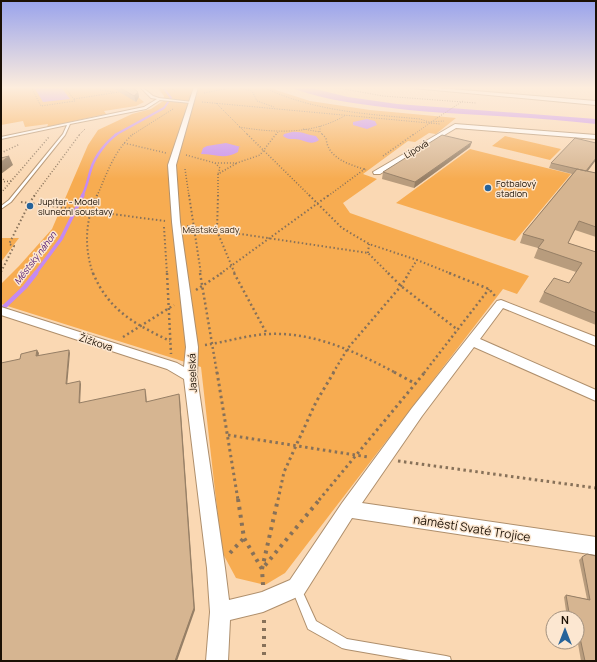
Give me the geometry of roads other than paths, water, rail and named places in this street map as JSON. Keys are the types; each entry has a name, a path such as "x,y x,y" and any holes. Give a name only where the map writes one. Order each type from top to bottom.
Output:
{"street":[{"name":"Jaselská","path":"184,118 172,165 176,222 192,347 190,377 216,568 220,612 217,661"},
{"name":"Lípová","path":"377,172 455,126 596,137"},
{"path":"220,612 263,602 297,587 348,509 417,412 501,303 596,342"},
{"name":"Žižkova","path":"1,311 172,366 190,377"},
{"path":"472,341 596,396"},
{"name":"náměstí Svaté Trojice","path":"348,509 596,546"}],"lane":[{"path":"1,138 98,118"},
{"path":"1,208 10,201 64,134 69,124"},
{"path":"297,587 312,625 346,644 446,661"}],"waterway":[{"name":"Městský náhon","path":"115,135 146,118"},
{"name":"Městský náhon","path":"82,196 95,159 105,145 117,134"},
{"name":"Městský náhon","path":"35,274 61,239 83,195"},
{"name":"Městský náhon","path":"1,310 25,287 36,273"}],"place":[{"name":"Fotbalový stadion","path":"488,188"},
{"name":"Jupiter - Model slunecni soustavy","path":"30,206"}],"park label":[{"name":"Městské sady","path":"211,229"}]}
